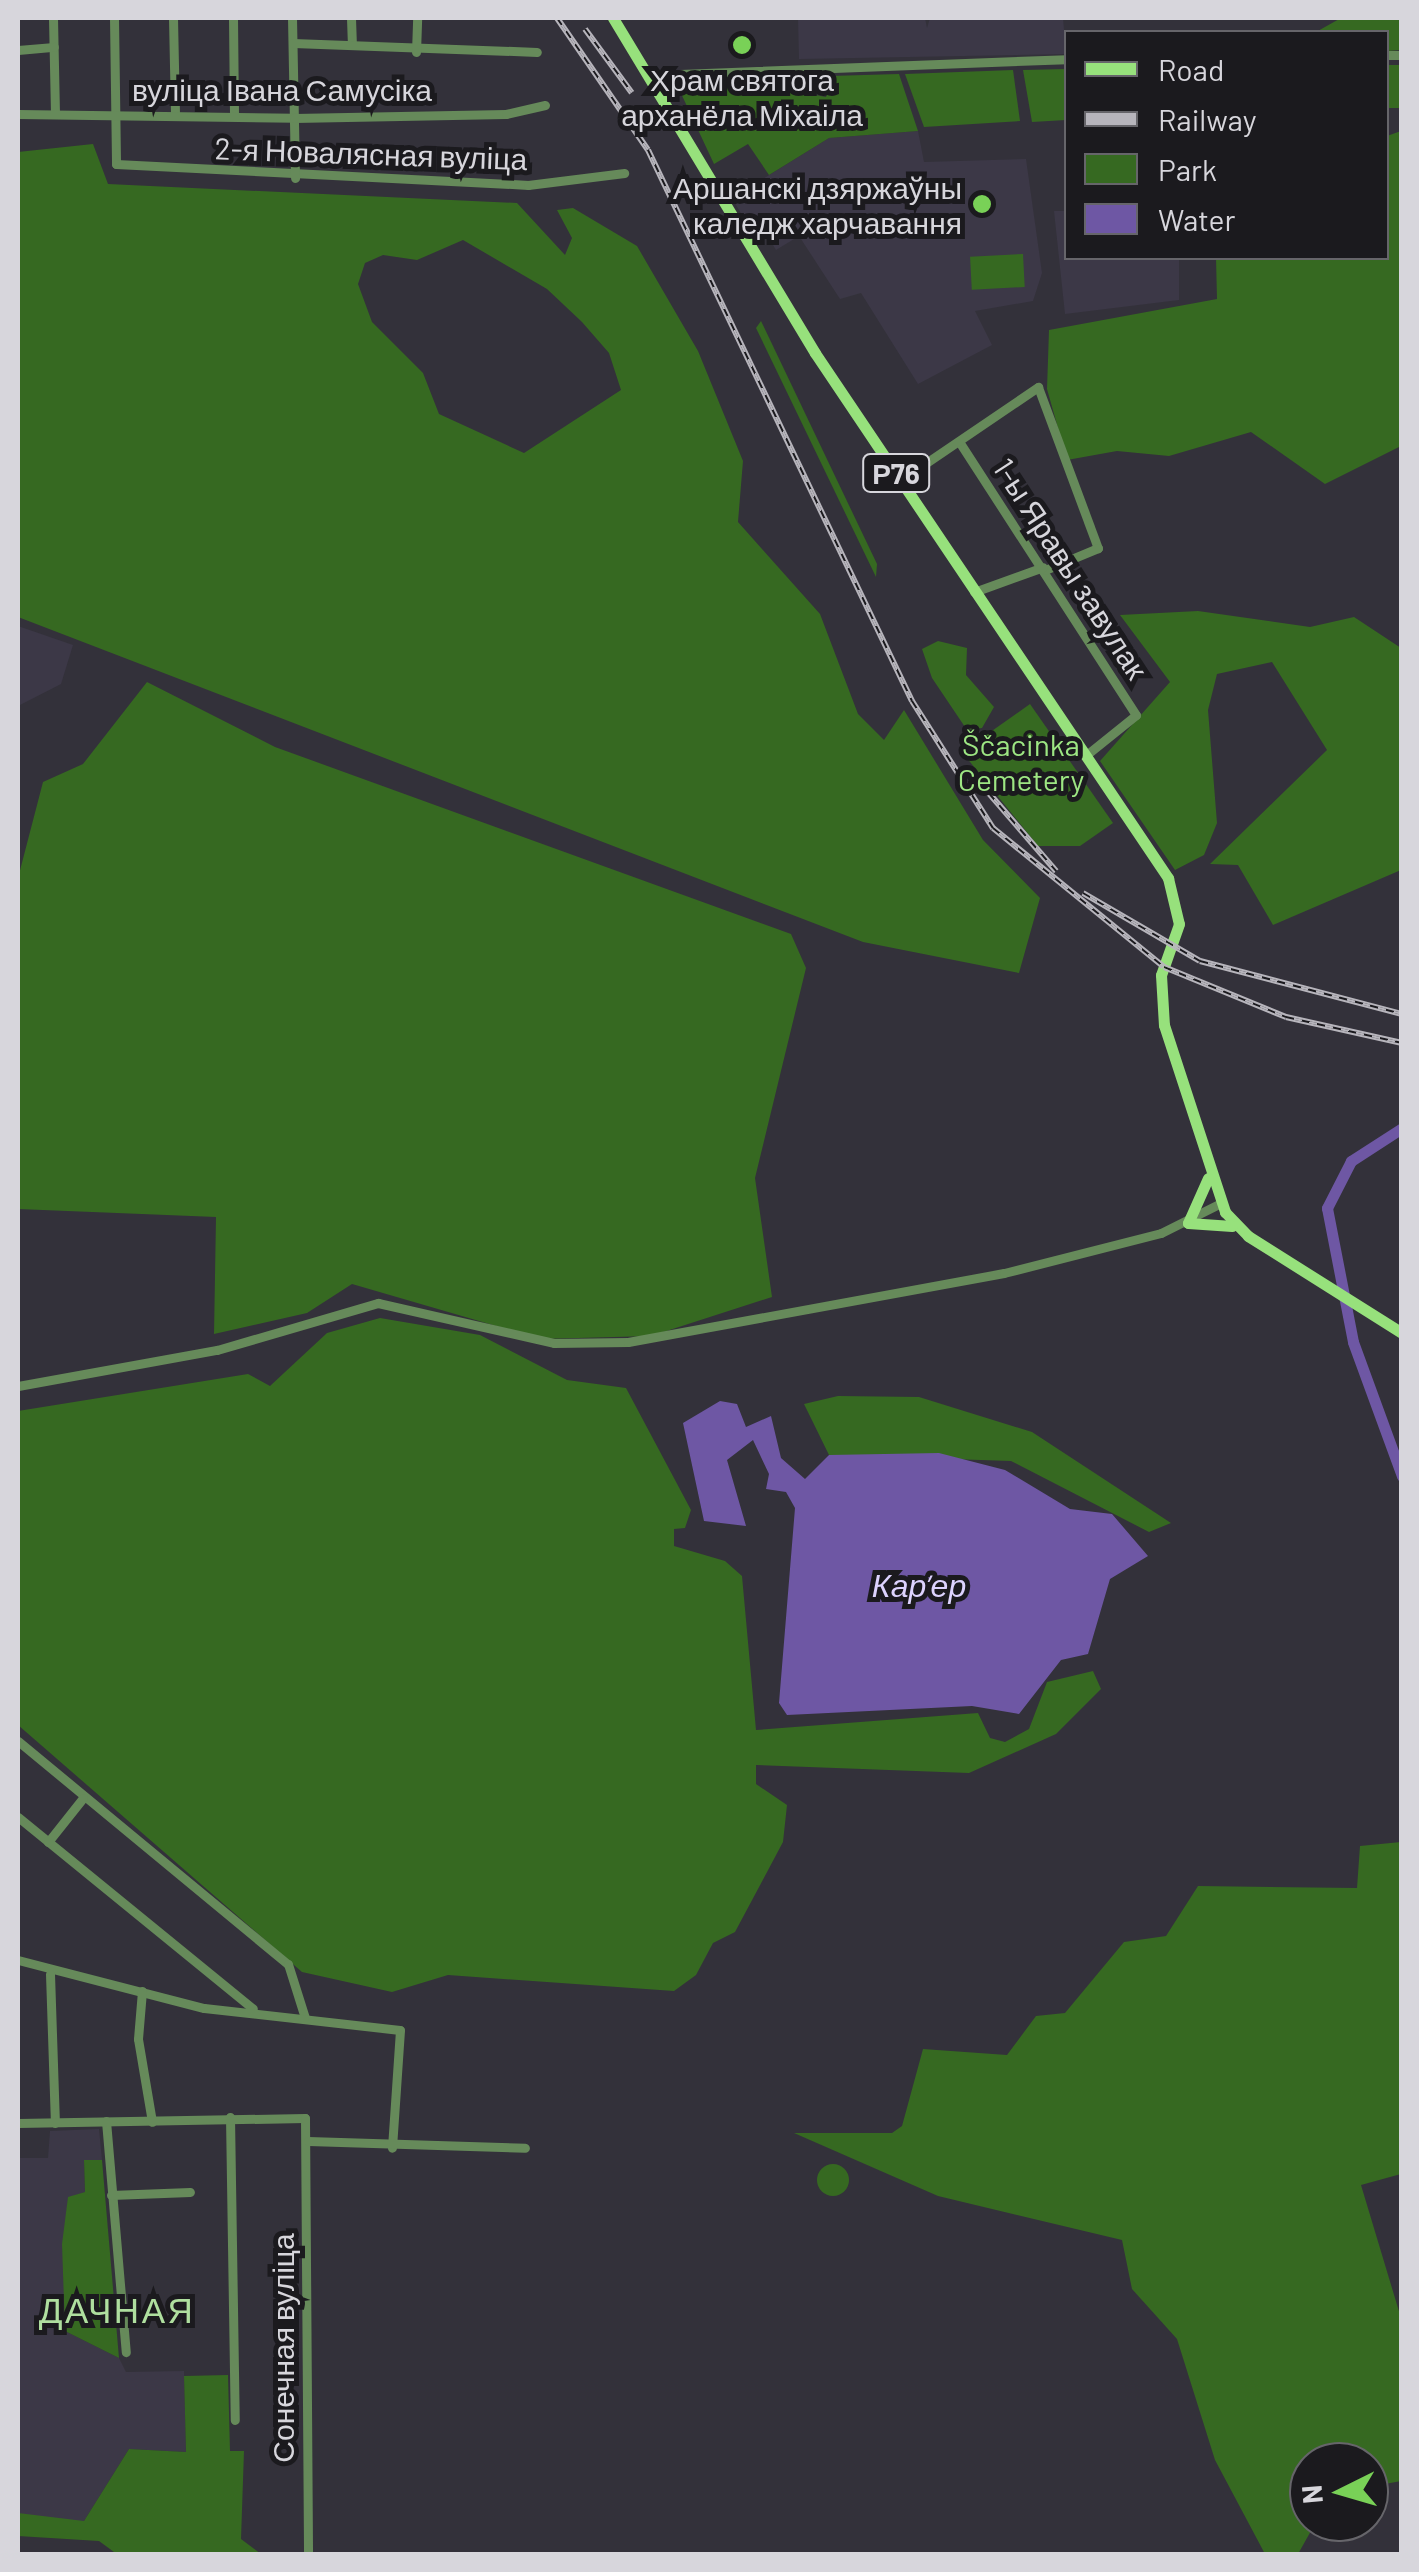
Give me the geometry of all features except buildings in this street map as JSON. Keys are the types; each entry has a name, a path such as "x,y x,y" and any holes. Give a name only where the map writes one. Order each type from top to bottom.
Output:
{"main road":[{"name":"Р76","path":"613,18 654,75 806,338 1156,861 1179,924 1160,1003 1223,1208 1248,1236 1301,1273 1402,1333"},
{"path":"1192,1222 1204,1203 1208,1169"},
{"path":"1192,1222 1222,1221 1248,1236"}],"street":[{"path":"53,18 56,111"},
{"path":"114,18 116,114"},
{"path":"172,18 175,114"},
{"path":"232,18 234,112"},
{"path":"292,18 294,178"},
{"path":"351,18 352,45"},
{"path":"416,52 418,18"},
{"path":"293,44 416,52 537,52"},
{"path":"18,50 54,47"},
{"path":"654,75 1064,59"},
{"name":"вуліца Івана Самусіка","path":"18,114 234,112 294,118 506,114 545,105"},
{"name":"2-я Новалясная вуліца","path":"116,114 116,164 294,178 456,176 528,185 624,173"},
{"path":"901,480 1038,387 1098,548 974,592"},
{"name":"1-ы Яравы завулак","path":"960,442 1136,715 1085,756"},
{"path":"18,1386 218,1350 378,1303 554,1343 628,1342 963,1282 1192,1222 1223,1208"},
{"path":"18,1741 288,1964 305,2018"},
{"path":"48,1842 83,1798"},
{"path":"18,1817 253,2009"},
{"path":"18,1960 50,1974 236,2010 253,2009 400,2030 392,2148"},
{"path":"50,1974 55,2124"},
{"path":"142,1990 138,2038 152,2122"},
{"path":"236,2010 241,1999"},
{"path":"18,2122 152,2122 299,2115 308,2141 392,2148 525,2148"},
{"path":"230,2117 235,2420"},
{"path":"106,2121 126,2352"},
{"name":"Сонечная вуліца","path":"308,2141 308,2554"},
{"path":"112,2195 190,2192"}],"shaded area":[{"path":"798,18 925,18 927,28 930,18 1063,18 1064,54 799,59"},
{"path":"918,131 924,162 1026,159 1042,273 1033,301 975,311 992,345 918,384 861,293 840,299 799,236 776,250 764,230 754,236 732,198 829,138"},
{"path":"1054,211 1064,211 1064,260 1179,260 1179,300 1065,314"},
{"path":"18,626 73,645 61,684 18,706"},
{"path":"99,2129 102,2160 84,2160 85,2192 68,2198 65,2331 119,2358 126,2372 184,2371 186,2452 129,2449 84,2521 42,2521 18,2513 18,2158 48,2158 50,2131"}],"green space":[{"path":"1341,18 1401,18 1401,50 1389,51 1389,30 1320,30"},
{"path":"1389,65 1401,65 1401,108 1389,108"},
{"path":"1064,69 1064,120 1032,122 1023,70"},
{"path":"1013,70 1020,121 924,127 905,74"},
{"path":"899,74 918,131 829,138 769,175 748,144 714,164 678,87 780,78 784,89 826,97 830,76"},
{"path":"1401,131 1401,446 1325,484 1251,432 1169,456 1117,451 1067,460 1047,389 1049,330 1217,299 1216,260 1389,260 1389,135"},
{"path":"93,144 108,184 517,203 565,255 572,238 557,210 573,208 637,246 698,351 743,461 738,522 820,614 858,714 884,740 904,710 983,840 1040,898 1019,973 863,942 18,617 18,152","holes":["463,240 547,289 609,353 621,390 524,453 439,414 423,373 372,322 358,284 365,263 383,255 417,260"]},
{"path":"1023,254 1025,287 972,290 970,257"},
{"path":"761,321 877,564 876,577 756,328"},
{"path":"1198,611 1310,627 1354,617 1401,648 1401,870 1273,925 1238,865 1210,864 1327,750 1272,662 1217,674 1208,710 1217,823 1204,855 1175,870 1100,761 1170,682 1120,615"},
{"path":"938,641 967,648 966,675 994,707 982,728 967,730 932,678 922,649"},
{"path":"147,682 275,747 791,934 806,968 755,1178 772,1297 651,1336 541,1339 352,1284 307,1313 214,1334 216,1217 18,1209 18,878 43,782 83,764"},
{"name":"Ščacinka Cemetery","path":"1030,704 1113,823 1080,846 1038,846 962,752"},
{"path":"380,1318 480,1335 567,1380 626,1388 691,1510 685,1528 674,1529 674,1546 725,1561 742,1576 756,1730 978,1713 990,1738 1005,1742 1029,1729 1047,1682 1093,1671 1101,1689 1056,1734 969,1773 756,1765 756,1784 787,1805 783,1842 735,1932 713,1943 696,1975 674,1991 448,1975 392,1992 302,1972 18,1725 18,1411 248,1374 270,1386 327,1333"},
{"path":"838,1396 919,1397 1032,1432 1171,1523 1149,1532 1011,1461 829,1455 804,1404"},
{"path":"1401,1842 1401,2174 1361,2185 1401,2318 1401,2481 1389,2483 1389,2442 1289,2442 1289,2542 1305,2542 1298,2554 1265,2554 1215,2460 1177,2339 1132,2289 1122,2240 938,2196 794,2133 892,2133 902,2126 923,2049 1007,2055 1036,2016 1065,2013 1124,1942 1166,1936 1198,1886 1357,1888 1360,1846"},
{"path":"84,2160 102,2160 119,2358 65,2331 62,2244 68,2197 85,2192"},
{"path":"833,2164 845,2168 849,2180 845,2192 833,2196 821,2192 817,2180 821,2168"},
{"path":"228,2375 230,2451 244,2451 241,2539 261,2554 114,2552 99,2541 18,2536 18,2513 84,2521 129,2449 186,2452 184,2376"}],"water":[{"name":"Карʼер","path":"720,1401 737,1404 746,1427 771,1416 781,1458 805,1479 829,1455 939,1453 1005,1470 1070,1509 1112,1514 1148,1556 1110,1579 1088,1654 1061,1660 1019,1714 972,1706 787,1715 779,1703 795,1508 786,1492 766,1489 769,1474 753,1440 727,1460 746,1526 704,1521 683,1423"}],"waterway":[{"path":"1402,1128 1351,1161 1327,1208 1353,1342 1402,1476"}],"railway":[{"path":"557,18 648,150 912,701 993,828 1164,967 1286,1017 1402,1043"},
{"path":"585,29 632,93"},
{"path":"968,769 1056,871"},
{"path":"1083,893 1200,961 1402,1014"}],"place":[{"name":"Храм святога арханёла Міхаіла","path":"742,45"},
{"name":"Аршанскі дзяржаўны каледж харчавання","path":"982,204"}],"district":[{"name":"ДАЧНАЯ","path":"117,2309"}]}
